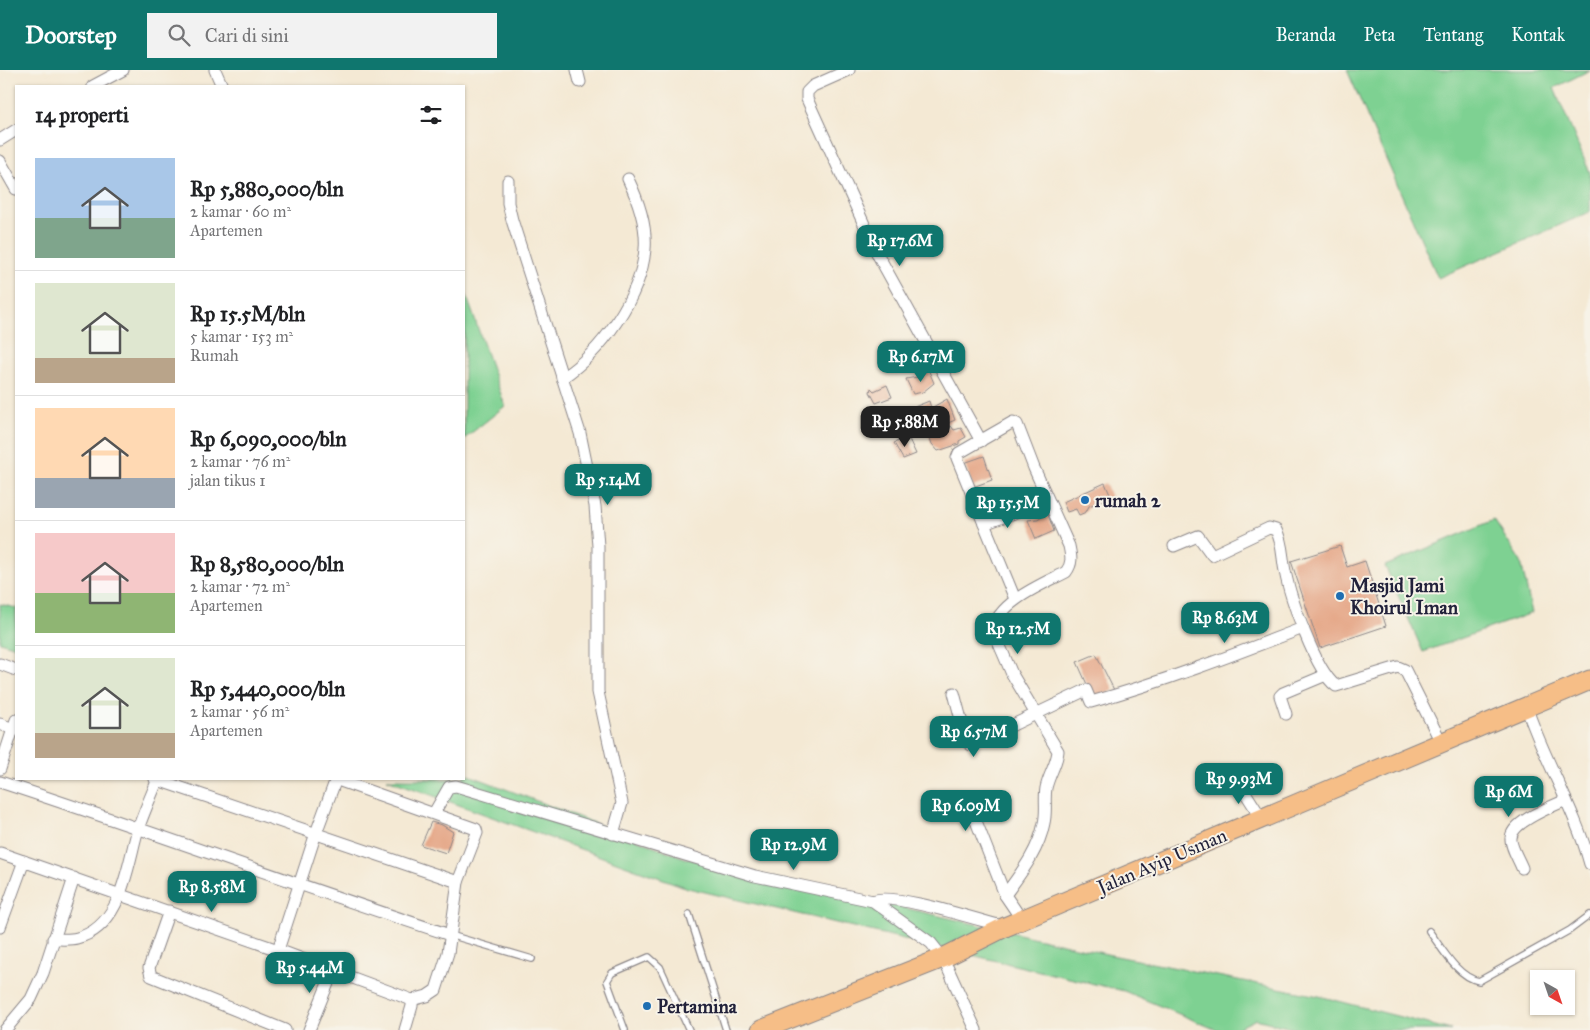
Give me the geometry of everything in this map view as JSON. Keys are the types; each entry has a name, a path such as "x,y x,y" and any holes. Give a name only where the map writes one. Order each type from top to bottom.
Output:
{"main road":[{"name":"Jalan Ayip Usman","path":"761,1030 943,958 1014,924 1590,680"}],"street":[{"path":"95,85 123,70"},
{"path":"215,70 222,85"},
{"path":"577,70 580,82"},
{"path":"850,70 813,86 807,92 807,99 878,255 981,441"},
{"path":"0,140 15,131"},
{"path":"0,161 15,187"},
{"path":"562,378 582,364 613,327 638,284 645,248 638,201 628,179"},
{"path":"508,181 508,203 512,220 580,434 598,525 598,692 622,803 614,834"},
{"path":"1005,895 1023,870 1038,843 1045,822 1046,789 1051,772 1057,762 1058,751 1012,674 993,630 996,620 1015,599 1066,572 1072,558 1069,546 1034,468 1017,424 1013,422 959,453 957,458 1015,599"},
{"path":"984,524 1022,510"},
{"path":"1174,546 1198,536 1212,555 1270,528 1276,530 1280,538 1285,572 1303,628 1326,675 1336,686 1398,667 1405,670 1441,742"},
{"path":"954,694 967,742 971,745 1086,690 1091,702 1156,682 1303,628"},
{"path":"0,664 15,670"},
{"path":"1286,714 1280,696 1283,693 1326,675"},
{"path":"1526,706 1536,735 1581,831 1590,864"},
{"path":"0,724 15,726 0,769"},
{"path":"1236,778 1262,819"},
{"path":"53,939 77,938 105,920 120,894 139,828 157,780"},
{"path":"160,780 458,882"},
{"path":"278,950 316,833 336,780"},
{"path":"0,853 169,911 412,1000 427,996 436,990 448,953 458,882 477,833 476,829 339,780"},
{"path":"0,782 139,828 299,886 450,936"},
{"path":"434,813 445,792 450,787 456,786 755,876 872,901 931,943 943,958 976,1030"},
{"path":"1522,868 1512,844 1513,832 1537,813 1566,800"},
{"path":"872,901 879,897 888,897 1014,924 1005,895 974,816"},
{"path":"0,927 24,861"},
{"path":"5,1030 31,999 43,973 74,878"},
{"path":"169,911 149,968 149,974 285,1030"},
{"path":"308,1030 333,971"},
{"path":"405,1030 412,1000"}],"lane":[{"path":"689,914 726,1030"},
{"path":"1429,931 1452,963 1471,980 1479,981 1570,930 1590,915"},
{"path":"450,936 532,959"},
{"path":"625,1030 607,981 612,973 649,957 660,966 687,1029"}],"green space":[{"path":"1347,70 1590,70 1554,88 1590,173 1590,212 1438,278"},
{"path":"465,294 466,294 505,406 465,438"},
{"path":"1494,520 1521,562 1532,613 1423,652 1385,566"},
{"path":"0,604 15,608 15,647 0,642"},
{"path":"465,773 685,858 1111,955 1319,996 1451,1030 1298,1030 1256,1019 1234,1030 1217,1030 1124,991 688,888 390,780 465,780"}],"building":[{"path":"928,369 934,383 923,392 913,394 906,379 917,377"},
{"path":"887,385 892,397 876,403 870,392 871,388 874,391"},
{"path":"947,399 955,420 939,427 933,407"},
{"path":"929,401 931,408 916,415 912,408"},
{"path":"932,410 938,426 923,432 916,417"},
{"path":"951,426 954,430 961,428 966,437 959,441 959,444 938,451 932,444 928,433"},
{"path":"908,437 916,454 903,459 894,443"},
{"path":"984,456 992,480 973,487 964,463"},
{"name":"rumah 2","path":"1105,483 1111,497 1089,506 1086,512 1079,515 1076,509 1067,512 1063,502"},
{"path":"1047,512 1054,531 1036,539 1028,520 1038,519"},
{"name":"Masjid Jami Khoirul Iman","path":"1340,546 1347,567 1365,561 1386,626 1320,648 1291,561"},
{"path":"1096,654 1114,690 1094,700 1077,662"},
{"path":"431,822 442,825 453,832 446,853 421,845"}],"place":[{"name":"rumah 2","path":"1085,500"},
{"name":"Masjid Jami Khoirul Iman","path":"1340,596"},
{"name":"Pertamina","path":"647,1006"}]}
